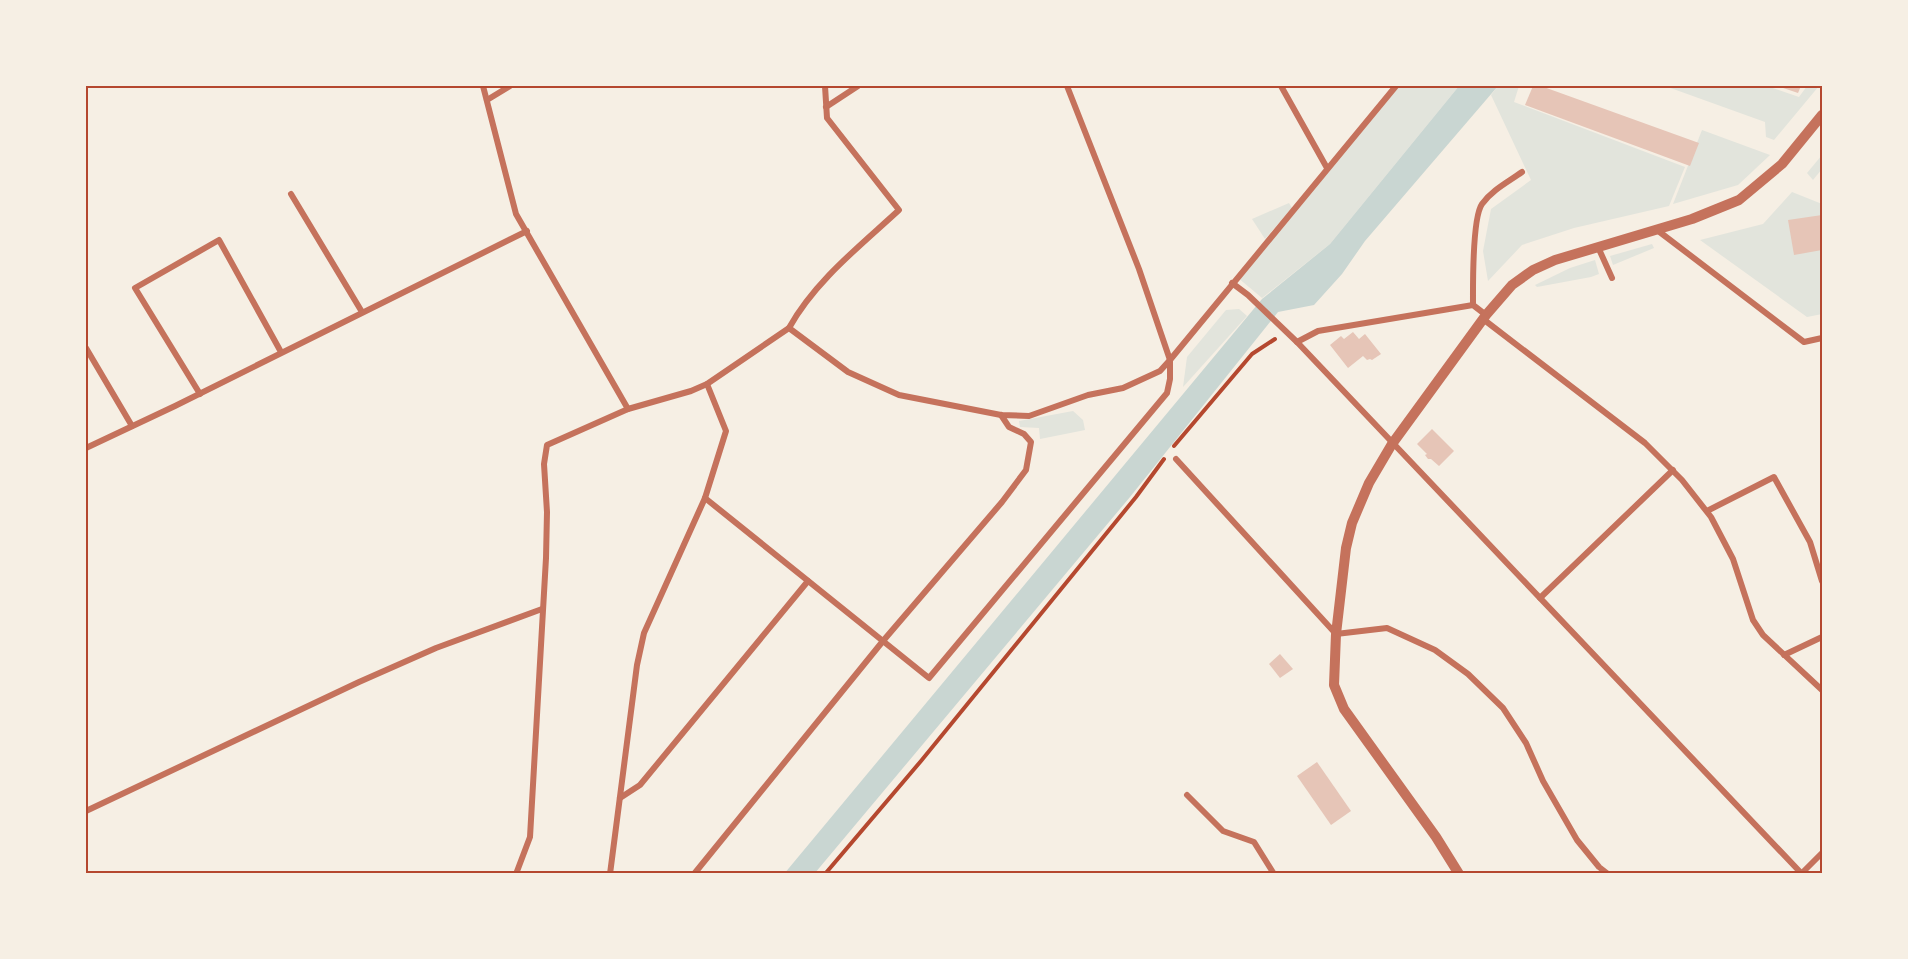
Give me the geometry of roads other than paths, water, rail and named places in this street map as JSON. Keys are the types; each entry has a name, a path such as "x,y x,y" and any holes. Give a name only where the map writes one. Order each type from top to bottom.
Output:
{"street":[{"path":"483,86 516,214 628,410"},
{"path":"487,100 510,86"},
{"path":"516,873 530,837 546,558 544,464 547,445 628,410 707,384 789,328 801,307 832,272 898,210 827,118 825,86"},
{"path":"826,107 858,86"},
{"path":"705,498 929,678 1167,393 1170,360 1139,269 1067,86"},
{"path":"1281,86 1327,168"},
{"path":"789,328 848,372 899,395 1001,415 1029,416 1088,395 1123,388 1160,371 1170,360 1393,87"},
{"path":"1459,873 1341,704 1334,685 1341,583 1352,524 1369,483 1392,444 1484,317 1512,285 1533,270 1555,260 1713,212 1739,200 1782,164 1822,115"},
{"path":"1522,172 1488,196 1480,206 1473,258 1473,305 1484,317 1645,443 1673,470 1707,512 1733,559 1753,620 1763,635 1822,690"},
{"path":"291,194 362,312"},
{"path":"1657,230 1804,342 1822,338"},
{"path":"86,448 200,394 527,231"},
{"path":"200,394 135,288 219,240 281,352"},
{"path":"1598,247 1612,278"},
{"path":"1232,283 1248,295 1297,342 1802,873 1822,853"},
{"path":"1297,342 1318,331 1473,305"},
{"path":"86,348 132,426"},
{"path":"610,873 637,664 644,633 705,498 726,431 707,384"},
{"path":"694,873 883,641 1002,502 1026,470 1031,442 1024,434 1009,427 1001,415"},
{"path":"1176,459 1336,634"},
{"path":"1540,598 1673,470"},
{"path":"1707,512 1774,477 1810,542 1822,581"},
{"path":"620,798 640,785 808,581"},
{"path":"86,811 436,648 542,609"},
{"path":"1336,634 1387,628 1435,650 1468,674 1503,708 1526,743 1543,781 1577,840 1599,867 1608,873"},
{"path":"1784,655 1822,637"},
{"path":"1187,795 1223,831 1254,842 1275,873"}]}
